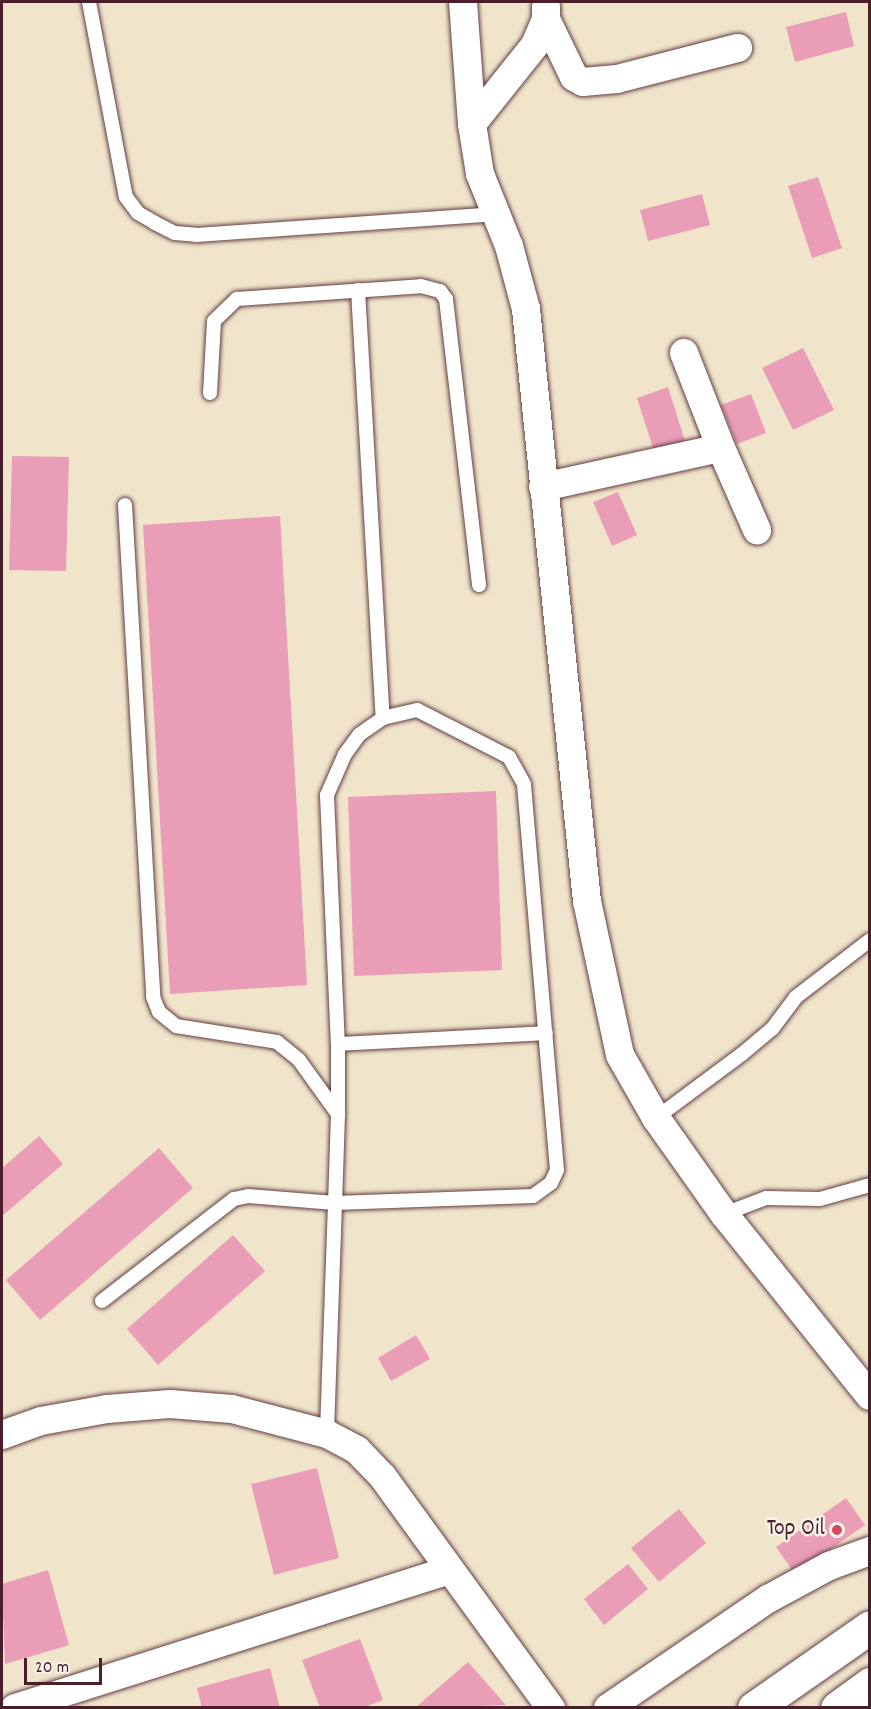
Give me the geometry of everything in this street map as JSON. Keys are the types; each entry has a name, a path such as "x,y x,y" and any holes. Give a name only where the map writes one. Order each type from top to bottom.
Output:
{"highway":[{"path":"754,1707 866,1636"},
{"path":"837,1707 870,1684"}],"street":[{"path":"463,2 472,124 480,174 509,246 526,309 587,901 599,969 620,1055 656,1118 724,1214 870,1396"},
{"path":"472,124 535,45 546,10"},
{"path":"546,10 574,77 583,82 617,79 738,48"},
{"path":"684,353 721,448 757,530"},
{"path":"543,487 721,448"},
{"path":"2,1435 41,1421 107,1409 170,1404 232,1409 327,1434 357,1450 384,1477 448,1571 551,1707"},
{"path":"608,1707 768,1599 829,1566 870,1551"},
{"path":"15,1707 448,1571"}],"lane":[{"path":"89,2 126,197 138,213 155,223 176,233 196,235 494,213"},
{"path":"210,393 214,321 228,305 237,299 433,287 446,299 479,585"},
{"path":"358,290 384,718"},
{"path":"125,505 153,997 159,1012 176,1026 277,1042 299,1060 338,1114"},
{"path":"102,1301 234,1199 248,1196 335,1203 533,1196 551,1183 557,1170 524,784 509,756 417,710 384,718 359,735 345,754 327,795 338,1044 338,1114 335,1203 327,1434"},
{"path":"656,1118 742,1054 772,1029 796,997 870,940"},
{"path":"338,1044 546,1033"},
{"path":"724,1214 766,1198 820,1199 870,1185"}],"building":[{"path":"846,12 854,46 795,62 786,27"},
{"path":"818,177 842,248 812,258 788,186"},
{"path":"702,194 710,225 648,241 640,210"},
{"path":"803,348 834,410 793,430 762,368"},
{"path":"668,387 685,441 654,451 637,398"},
{"path":"751,394 766,433 737,444 721,405"},
{"path":"12,456 69,457 66,571 9,570"},
{"path":"618,492 637,535 612,546 593,502"},
{"path":"280,516 307,985 170,994 143,525"},
{"path":"496,791 502,970 354,976 348,797"},
{"path":"39,1136 63,1164 2,1216 2,1168"},
{"path":"159,1148 193,1188 40,1320 6,1280"},
{"path":"233,1235 265,1271 158,1365 127,1329"},
{"path":"416,1335 430,1359 391,1381 378,1358"},
{"path":"317,1468 339,1558 274,1575 251,1484"},
{"path":"846,1498 865,1525 795,1574 776,1547"},
{"path":"679,1509 706,1543 659,1582 631,1548"},
{"path":"628,1564 648,1589 604,1625 584,1599"},
{"path":"48,1570 69,1645 5,1664 2,1584"},
{"path":"360,1639 383,1700 362,1708 320,1708 302,1660"},
{"path":"468,1662 506,1705 415,1708"},
{"path":"270,1668 280,1708 202,1708 197,1688"}],"place":[{"name":"Top Oil","path":"837,1530"}]}
